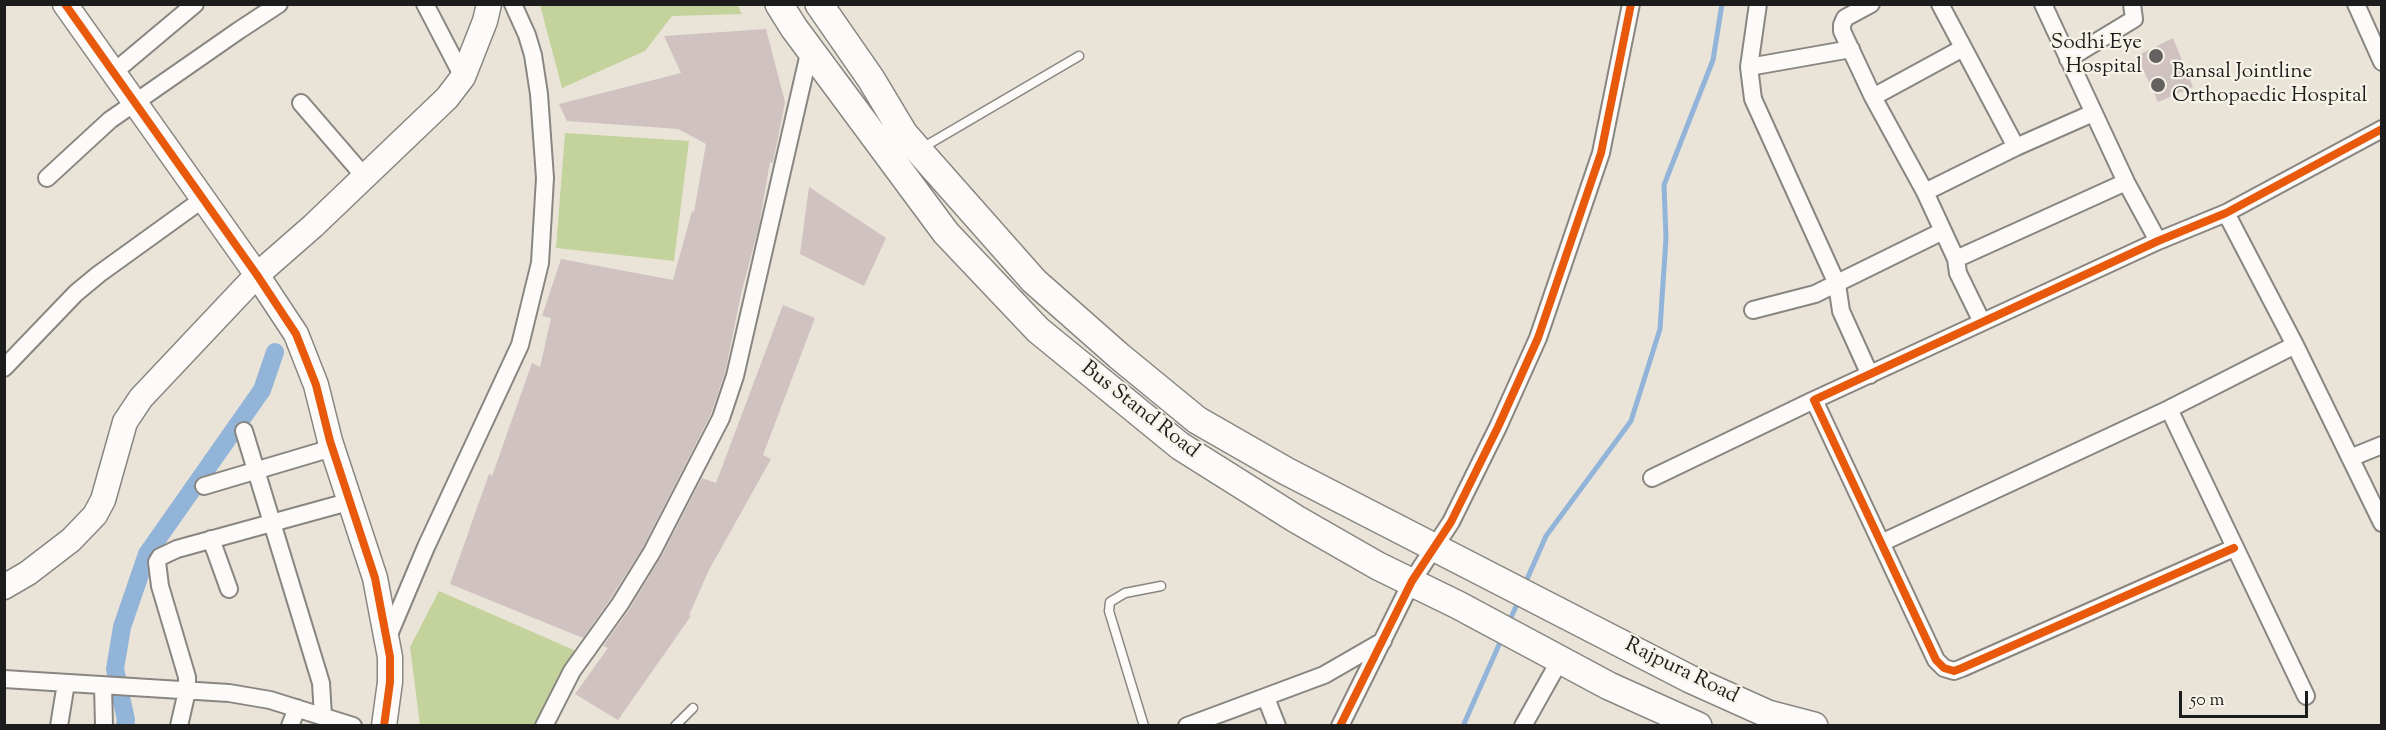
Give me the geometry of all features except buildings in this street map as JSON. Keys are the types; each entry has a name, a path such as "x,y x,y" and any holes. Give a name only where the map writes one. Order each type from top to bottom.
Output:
{"main road":[{"name":"Bus Stand Road","path":"780,4 810,49 946,233 1038,330 1180,446 1296,519 1378,566 1423,587 1609,686"},
{"name":"Bus Stand Road","path":"819,4 871,79 904,134 1034,281 1119,356 1197,420 1286,471 1444,554 1552,607"},
{"name":"Rajpura Road","path":"1552,607 1690,679 1768,714 1814,726"},
{"name":"Rajpura Road","path":"1609,686 1698,726"}],"street":[{"path":"65,4 286,316 300,343 316,385 348,502 375,578 388,637 390,682 384,726"},
{"path":"114,72 195,4"},
{"path":"46,178 110,120 279,4"},
{"path":"425,4 463,77"},
{"path":"388,637 426,548 520,345 540,263 545,178 540,104 533,55 513,4"},
{"path":"1340,726 1383,641 1444,554 1451,522 1498,427 1538,338 1600,153 1631,4"},
{"path":"1758,4 1749,67 1753,99 1837,284 1841,311 1870,375"},
{"path":"1871,4 1850,15 1842,25 1873,97 1925,192 1956,259 1958,273 1982,322"},
{"path":"1940,4 2016,147"},
{"path":"2043,4 2126,182 2158,242"},
{"path":"2068,59 2134,19 2132,4"},
{"path":"2356,4 2382,62"},
{"path":"4,587 28,573 71,540 95,515 103,500 125,422 141,398 257,275 447,98 463,77 484,10"},
{"path":"1873,97 1963,48"},
{"path":"544,726 572,671 620,604 652,552 722,418 737,369 810,49"},
{"path":"1749,67 1851,49"},
{"path":"301,102 364,176"},
{"path":"1925,192 2016,147 2093,113"},
{"path":"1652,478 1982,322 2226,213 2382,129"},
{"path":"1956,259 2126,182"},
{"path":"4,368 87,284 203,199"},
{"path":"2226,213 2295,345 2382,523"},
{"path":"1753,310 1815,294 1943,231"},
{"path":"1881,543 2169,409 2295,345"},
{"path":"1814,400 1936,660 1944,668 1954,671 2234,548"},
{"path":"2169,409 2306,696"},
{"path":"244,431 321,683 323,716"},
{"path":"2350,458 2382,445"},
{"path":"204,486 332,448"},
{"path":"179,726 187,691 187,677 160,586 157,562 163,555 212,539 348,502"},
{"path":"212,539 229,589"},
{"path":"1187,726 1324,675 1383,641"},
{"path":"1523,726 1560,660"},
{"path":"4,679 230,693 270,700 353,726"},
{"path":"59,726 66,683"},
{"path":"103,685 104,726"},
{"path":"1266,698 1277,726"},
{"path":"290,726 297,708"}],"lane":[{"path":"919,150 1079,56"},
{"path":"1144,726 1109,612 1110,602 1125,593 1161,586"},
{"path":"675,726 693,708"}],"green space":[{"path":"737,4 742,14 672,16 645,51 562,88 540,5"},
{"path":"565,133 689,141 674,261 556,248"},
{"path":"439,591 576,651 550,725 420,726 410,647"}],"waterway":[{"path":"1524,586 1546,536 1631,421 1660,329 1666,238 1664,185 1713,60 1722,4"},
{"path":"125,726 126,720 115,669 122,627 147,554 262,390 275,352"},
{"path":"1508,624 1519,600"},
{"path":"1463,726 1502,638"}],"cycle path":[{"path":"65,4 257,275 296,334 316,385 330,441 375,578 390,657 390,682 384,726"},
{"path":"1340,726 1412,581 1451,522 1498,427 1538,338 1601,153 1631,4"},
{"path":"2234,548 1962,668 1954,671 1944,668 1936,660 1814,400 2158,241 2226,213 2382,129"}],"place":[{"name":"Sodhi Eye Hospital","path":"2156,56"},
{"name":"Bansal Jointline Orthopaedic Hospital","path":"2158,85"}]}
